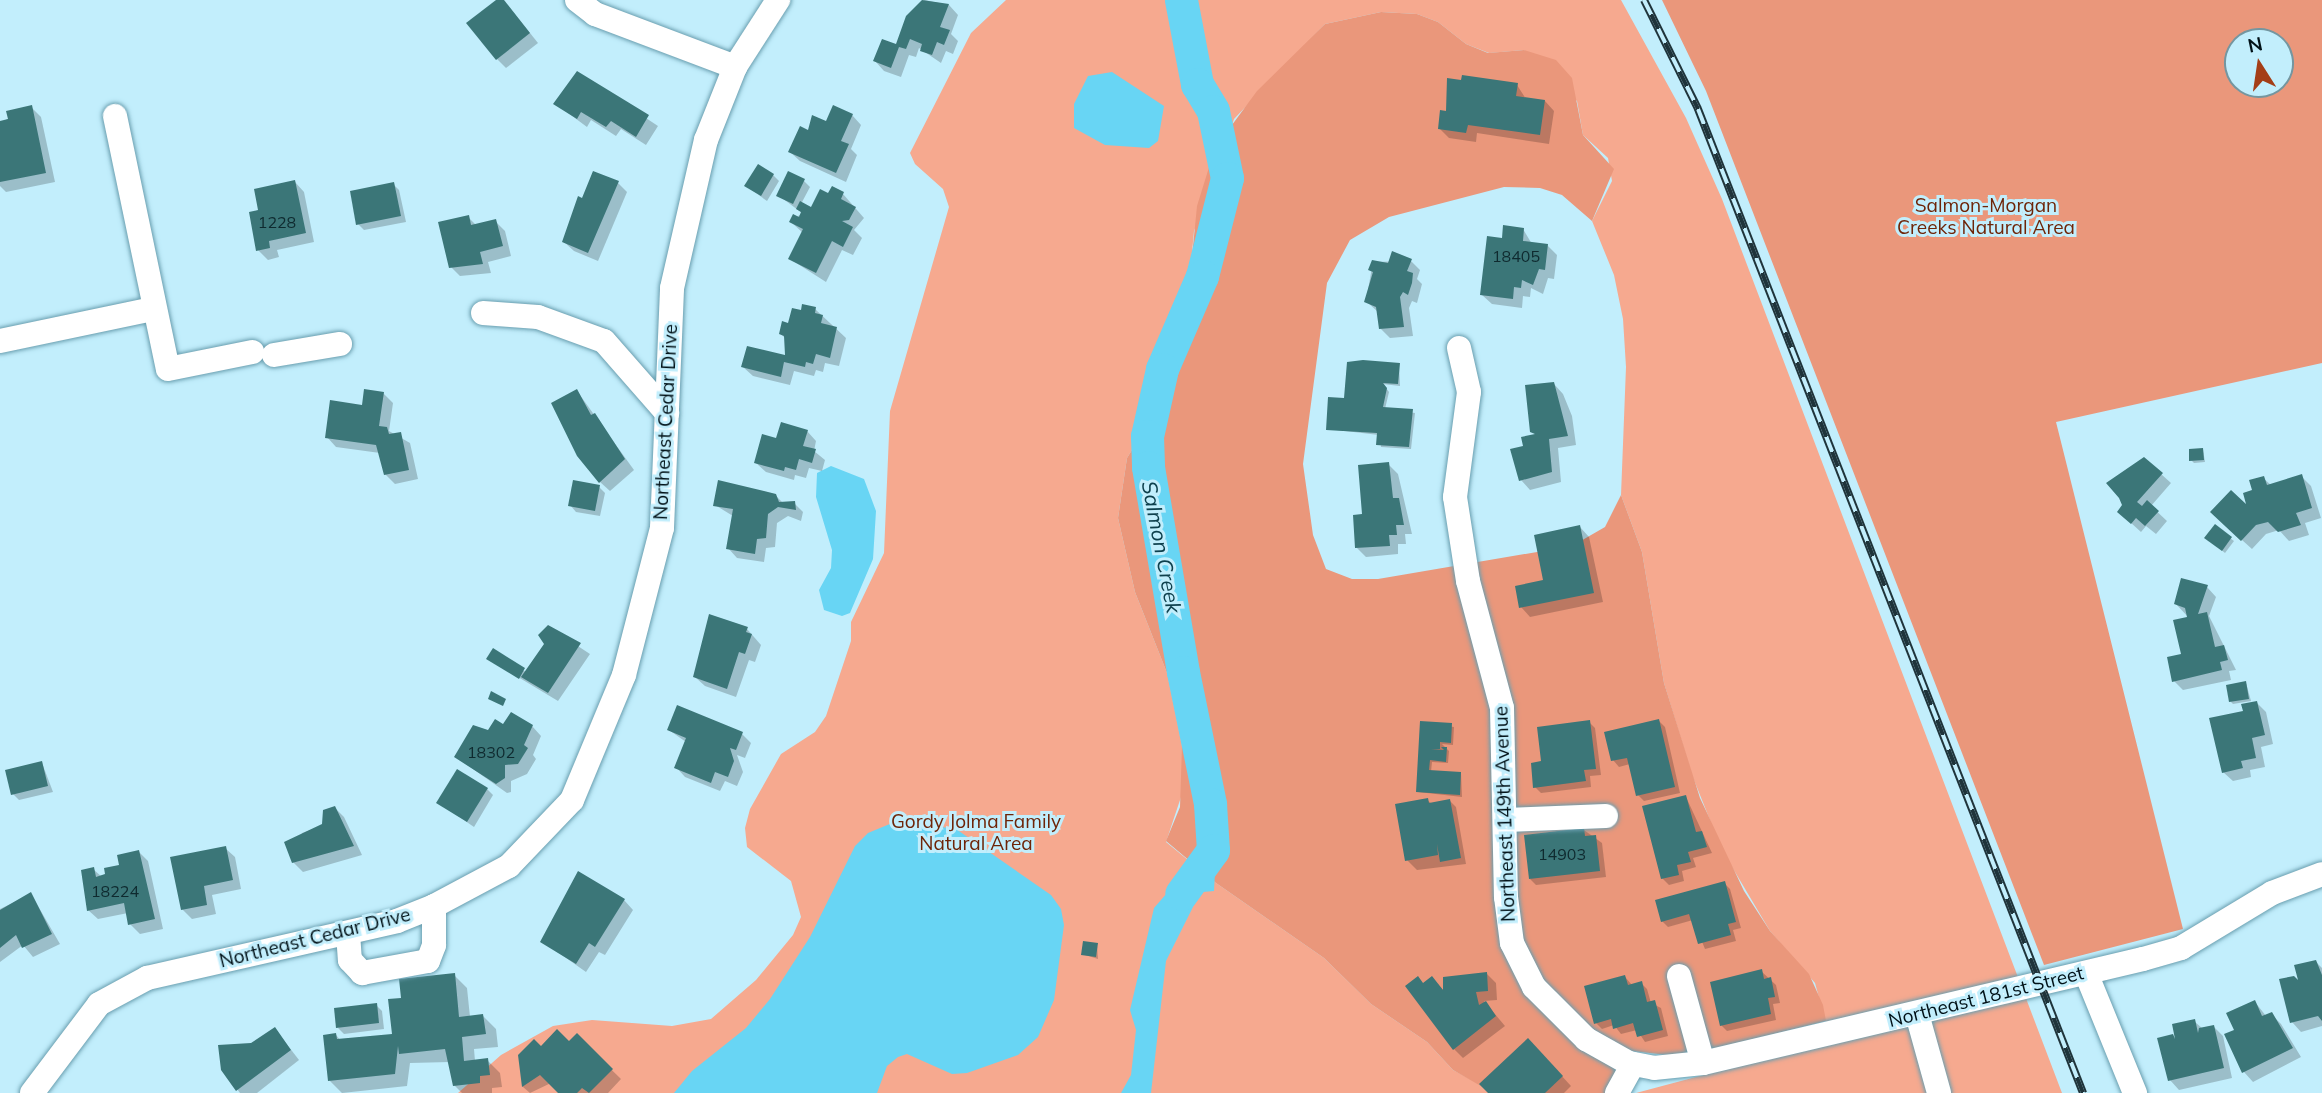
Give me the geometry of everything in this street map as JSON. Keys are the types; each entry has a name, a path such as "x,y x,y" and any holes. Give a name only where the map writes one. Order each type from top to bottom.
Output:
{"street":[{"path":"577,0 595,14 735,67"},
{"name":"Northeast Cedar Drive","path":"32,1093 99,1004 147,978 348,933 434,906 509,866 572,800 624,675 662,528 672,288 706,140 735,67 778,0"},
{"path":"115,116 125,178 168,369 263,353 341,344"},
{"path":"0,341 153,309"},
{"path":"483,313 538,317 604,341 667,413"},
{"name":"Northeast 149th Avenue","path":"1459,348 1469,392 1455,497 1468,581 1502,709 1508,918 1522,966 1567,1024 1633,1064"},
{"path":"1506,820 1606,816"},
{"name":"Northeast 181st Street","path":"1633,1064 1654,1068 1703,1063 1917,1014 2181,948 2272,893 2322,874"},
{"path":"348,933 350,960 362,973 428,961 434,945 434,906"},
{"path":"2086,972 2135,1093"},
{"path":"1679,976 1703,1063"},
{"path":"1917,1014 1939,1093"},
{"path":"1617,1093 1633,1064"}],"green space":[{"name":"Gordy Jolma Family Natural Area","path":"1006,0 1621,0 1686,118 1722,199 2062,1093 1636,1093 1831,1041 1815,983 1770,931 1722,850 1692,775 1664,683 1642,552 1621,495 1626,367 1623,319 1614,275 1592,221 1612,181 1608,158 1583,135 1577,101 1524,50 1489,53 1466,44 1438,22 1417,14 1381,12 1325,24 1234,119 1194,231 1186,317 1150,421 1127,458 1118,518 1135,592 1167,673 1182,746 1182,794 1166,842 1216,883 1324,958 1371,1004 1427,1042 1453,1070 1496,1093 458,1093 501,1055 553,1026 592,1020 672,1026 711,1019 756,980 793,935 801,917 791,881 747,847 745,828 750,809 781,754 815,732 826,716 851,641 851,622 884,553 890,411 949,207 943,189 915,164 910,153 971,33"},
{"name":"Salmon-Morgan Creeks Natural Area","path":"1662,0 2322,0 2322,363 2056,422 2183,929 2044,965 1706,91"},
{"path":"1381,12 1417,14 1438,22 1466,44 1488,53 1524,50 1556,60 1572,78 1583,135 1614,169 1592,221 1562,195 1540,188 1504,187 1389,217 1350,240 1327,283 1303,464 1313,535 1326,569 1352,579 1378,579 1572,546 1605,527 1621,495 1642,552 1664,683 1700,798 1744,891 1770,931 1809,974 1823,1005 1826,1021 1727,1046 1676,1056 1632,1051 1605,1093 1496,1093 1486,1089 1453,1070 1427,1042 1371,1004 1324,958 1216,883 1166,841 1180,807 1182,746 1167,673 1135,592 1118,518 1127,458 1150,421 1186,317 1197,206 1215,148 1257,91 1325,24"}],"water":[{"path":"1112,72 1164,106 1158,141 1149,148 1105,145 1074,128 1074,104 1088,76"},
{"path":"831,466 864,479 876,511 873,559 850,613 842,616 824,610 819,590 831,568 832,550 816,497 817,473"},
{"path":"897,821 956,829 1051,895 1061,909 1064,925 1054,1000 1038,1037 1018,1055 967,1073 952,1074 907,1054 898,1057 887,1066 877,1093 674,1093 692,1071 746,1028 770,999 810,937 855,846 868,833"},
{"path":"1216,853 1214,891 1203,892 1194,905 1166,961 1151,1093 1121,1093 1131,1075 1136,1030 1130,1010 1154,908 1187,870"}],"building":[{"path":"496,0 504,0 530,33 496,60 466,23"},
{"path":"922,0 949,4 940,27 950,30 944,45 937,42 932,55 920,51 922,44 910,39 906,49 899,47 891,68 873,61 882,39 896,44 906,16"},
{"path":"577,71 649,115 636,137 611,121 606,127 581,112 577,119 553,104"},
{"path":"1462,75 1518,83 1516,96 1545,100 1540,135 1468,125 1466,133 1438,129 1440,110 1446,111 1447,78 1461,80"},
{"path":"32,105 46,173 0,182 0,121 8,119 6,111"},
{"path":"833,105 853,114 841,141 849,144 836,173 788,152 800,126 808,130 812,115 826,121"},
{"path":"758,164 774,174 761,196 744,186"},
{"path":"593,171 619,181 588,253 562,242 578,196 582,198"},
{"path":"788,171 805,179 793,204 776,196"},
{"path":"295,180 306,233 269,241 270,248 256,251 249,212 258,210 254,189"},
{"path":"394,182 401,216 356,225 350,191"},
{"path":"832,186 844,192 841,199 856,207 849,220 842,221 853,227 843,247 832,241 816,273 788,259 803,229 789,222 793,214 799,217 801,212 796,209 800,201 811,207 820,189 828,193"},
{"path":"469,215 471,225 496,219 503,246 480,252 483,264 449,268 438,222"},
{"path":"1503,225 1524,228 1523,241 1548,244 1545,270 1539,269 1533,285 1522,280 1521,288 1514,287 1513,299 1480,295 1487,236 1502,238"},
{"path":"1392,251 1412,259 1407,271 1413,273 1412,283 1408,295 1403,292 1400,297 1404,327 1379,329 1376,307 1364,302 1373,272 1368,270 1372,260 1388,263"},
{"path":"802,304 816,307 815,313 823,315 821,323 837,327 830,358 816,354 813,364 806,362 805,367 784,362 781,377 741,367 747,346 785,355 784,336 779,334 782,321 788,323 792,308 801,310"},
{"path":"1363,360 1400,363 1398,384 1383,383 1387,388 1383,407 1413,409 1409,447 1376,445 1377,433 1326,430 1328,397 1344,398 1347,362"},
{"path":"1554,382 1568,436 1549,439 1552,472 1519,481 1510,449 1523,446 1521,437 1535,434 1530,432 1525,385"},
{"path":"364,389 384,392 379,426 387,427 389,434 401,432 409,470 384,475 376,445 325,438 330,400 362,405"},
{"path":"577,389 591,415 595,413 625,459 599,483 577,456 551,403"},
{"path":"781,422 808,430 803,446 816,449 812,463 799,459 796,470 785,467 784,471 754,463 762,434 776,438"},
{"path":"2203,448 2204,460 2189,461 2189,449"},
{"path":"2144,457 2163,473 2137,502 2142,506 2147,500 2159,511 2145,526 2136,518 2131,524 2117,512 2122,505 2106,483"},
{"path":"1389,462 1393,498 1399,498 1404,525 1396,525 1397,535 1389,535 1390,546 1355,548 1353,515 1362,514 1358,465"},
{"path":"2302,474 2312,508 2296,513 2301,525 2278,532 2268,522 2256,525 2241,541 2210,512 2231,490 2246,504 2243,493 2252,490 2249,480 2264,476 2267,485"},
{"path":"573,480 600,485 595,511 568,506"},
{"path":"718,480 776,494 779,502 795,501 796,510 778,507 768,514 766,538 757,539 755,554 726,549 733,509 713,506"},
{"path":"2215,524 2232,537 2222,551 2204,538"},
{"path":"1580,525 1594,593 1519,608 1515,586 1543,580 1534,535"},
{"path":"2181,578 2208,585 2198,614 2207,612 2215,647 2224,645 2228,660 2220,662 2222,670 2172,682 2167,657 2181,654 2173,620 2187,617 2185,608 2174,604"},
{"path":"709,614 748,627 746,632 752,634 745,654 739,652 727,689 693,677"},
{"path":"548,625 581,643 548,693 521,677 544,644 538,635"},
{"path":"493,648 525,668 519,679 486,659"},
{"path":"2246,681 2249,699 2229,702 2226,685"},
{"path":"491,691 506,699 503,706 488,699"},
{"path":"2257,701 2265,735 2252,738 2256,758 2241,761 2243,768 2222,773 2209,718 2243,711 2241,704"},
{"path":"677,705 743,732 736,750 730,748 734,761 728,777 715,772 711,783 674,768 686,738 667,730"},
{"path":"511,712 533,725 524,745 528,748 518,764 505,765 505,778 496,784 454,757 473,725 488,730 495,719 503,724"},
{"path":"1659,719 1675,787 1636,796 1627,758 1611,761 1604,732"},
{"path":"1590,720 1596,769 1584,770 1586,781 1533,788 1531,763 1541,761 1537,727"},
{"path":"1420,721 1452,723 1451,743 1440,742 1440,749 1431,749 1444,750 1441,747 1447,747 1446,762 1430,760 1429,770 1461,772 1460,795 1416,792"},
{"path":"42,761 48,786 11,795 5,770"},
{"path":"457,769 488,788 467,822 436,803"},
{"path":"1686,795 1696,832 1702,831 1707,847 1688,852 1691,862 1677,865 1679,875 1661,879 1642,806"},
{"path":"1428,798 1429,803 1450,799 1461,858 1440,862 1437,844 1438,855 1405,861 1395,804"},
{"path":"335,806 354,846 292,863 284,842 322,824 323,810"},
{"path":"1584,828 1585,836 1596,835 1600,871 1529,879 1524,835"},
{"path":"226,846 233,880 204,886 207,905 181,910 170,857"},
{"path":"139,850 155,919 128,925 124,903 87,911 81,870 94,867 96,877 105,874 104,868 119,865 117,855"},
{"path":"578,871 625,899 595,947 589,943 576,964 540,942"},
{"path":"1725,881 1736,922 1728,924 1731,935 1698,944 1689,914 1661,922 1655,900"},
{"path":"31,892 52,934 22,948 16,935 0,948 0,910"},
{"path":"1083,941 1098,943 1096,957 1081,955"},
{"path":"2316,960 2322,975 2322,1021 2318,1016 2290,1023 2279,979 2294,976 2298,980 2294,965"},
{"path":"1762,969 1764,979 1771,977 1775,997 1768,998 1771,1014 1720,1026 1710,982"},
{"path":"1487,972 1488,991 1476,992 1479,1005 1486,1001 1496,1016 1453,1050 1405,986 1418,976 1423,983 1432,976 1443,990 1443,977"},
{"path":"455,973 459,1017 483,1014 486,1034 462,1037 464,1061 488,1058 490,1075 480,1076 480,1083 453,1086 445,1049 399,1054 398,1046 395,1074 328,1081 323,1035 336,1033 337,1039 392,1034 388,999 401,998 399,979"},
{"path":"1625,975 1628,985 1642,981 1647,1002 1655,1000 1663,1030 1637,1037 1633,1023 1613,1029 1611,1019 1594,1024 1584,986"},
{"path":"2255,1000 2262,1016 2272,1012 2293,1048 2242,1073 2224,1034 2234,1030 2226,1013"},
{"path":"377,1003 379,1023 336,1028 334,1008"},
{"path":"2195,1019 2198,1033 2199,1028 2214,1025 2224,1068 2168,1081 2157,1038 2173,1034 2175,1039 2172,1024"},
{"path":"275,1027 291,1050 236,1091 221,1070 218,1045 251,1043"},
{"path":"557,1029 569,1041 577,1033 613,1069 589,1093 582,1088 577,1093 558,1093 540,1075 522,1087 518,1055 534,1039 541,1046"},
{"path":"1528,1038 1563,1076 1545,1093 1488,1093 1479,1084"}],"waterway":[{"name":"Salmon Creek","path":"1181,0 1197,84 1213,111 1227,178 1202,276 1162,369 1147,436 1148,467 1183,672 1210,804 1213,850 1181,894"}],"railway":[{"path":"1644,0 1698,109 2083,1093"}]}
